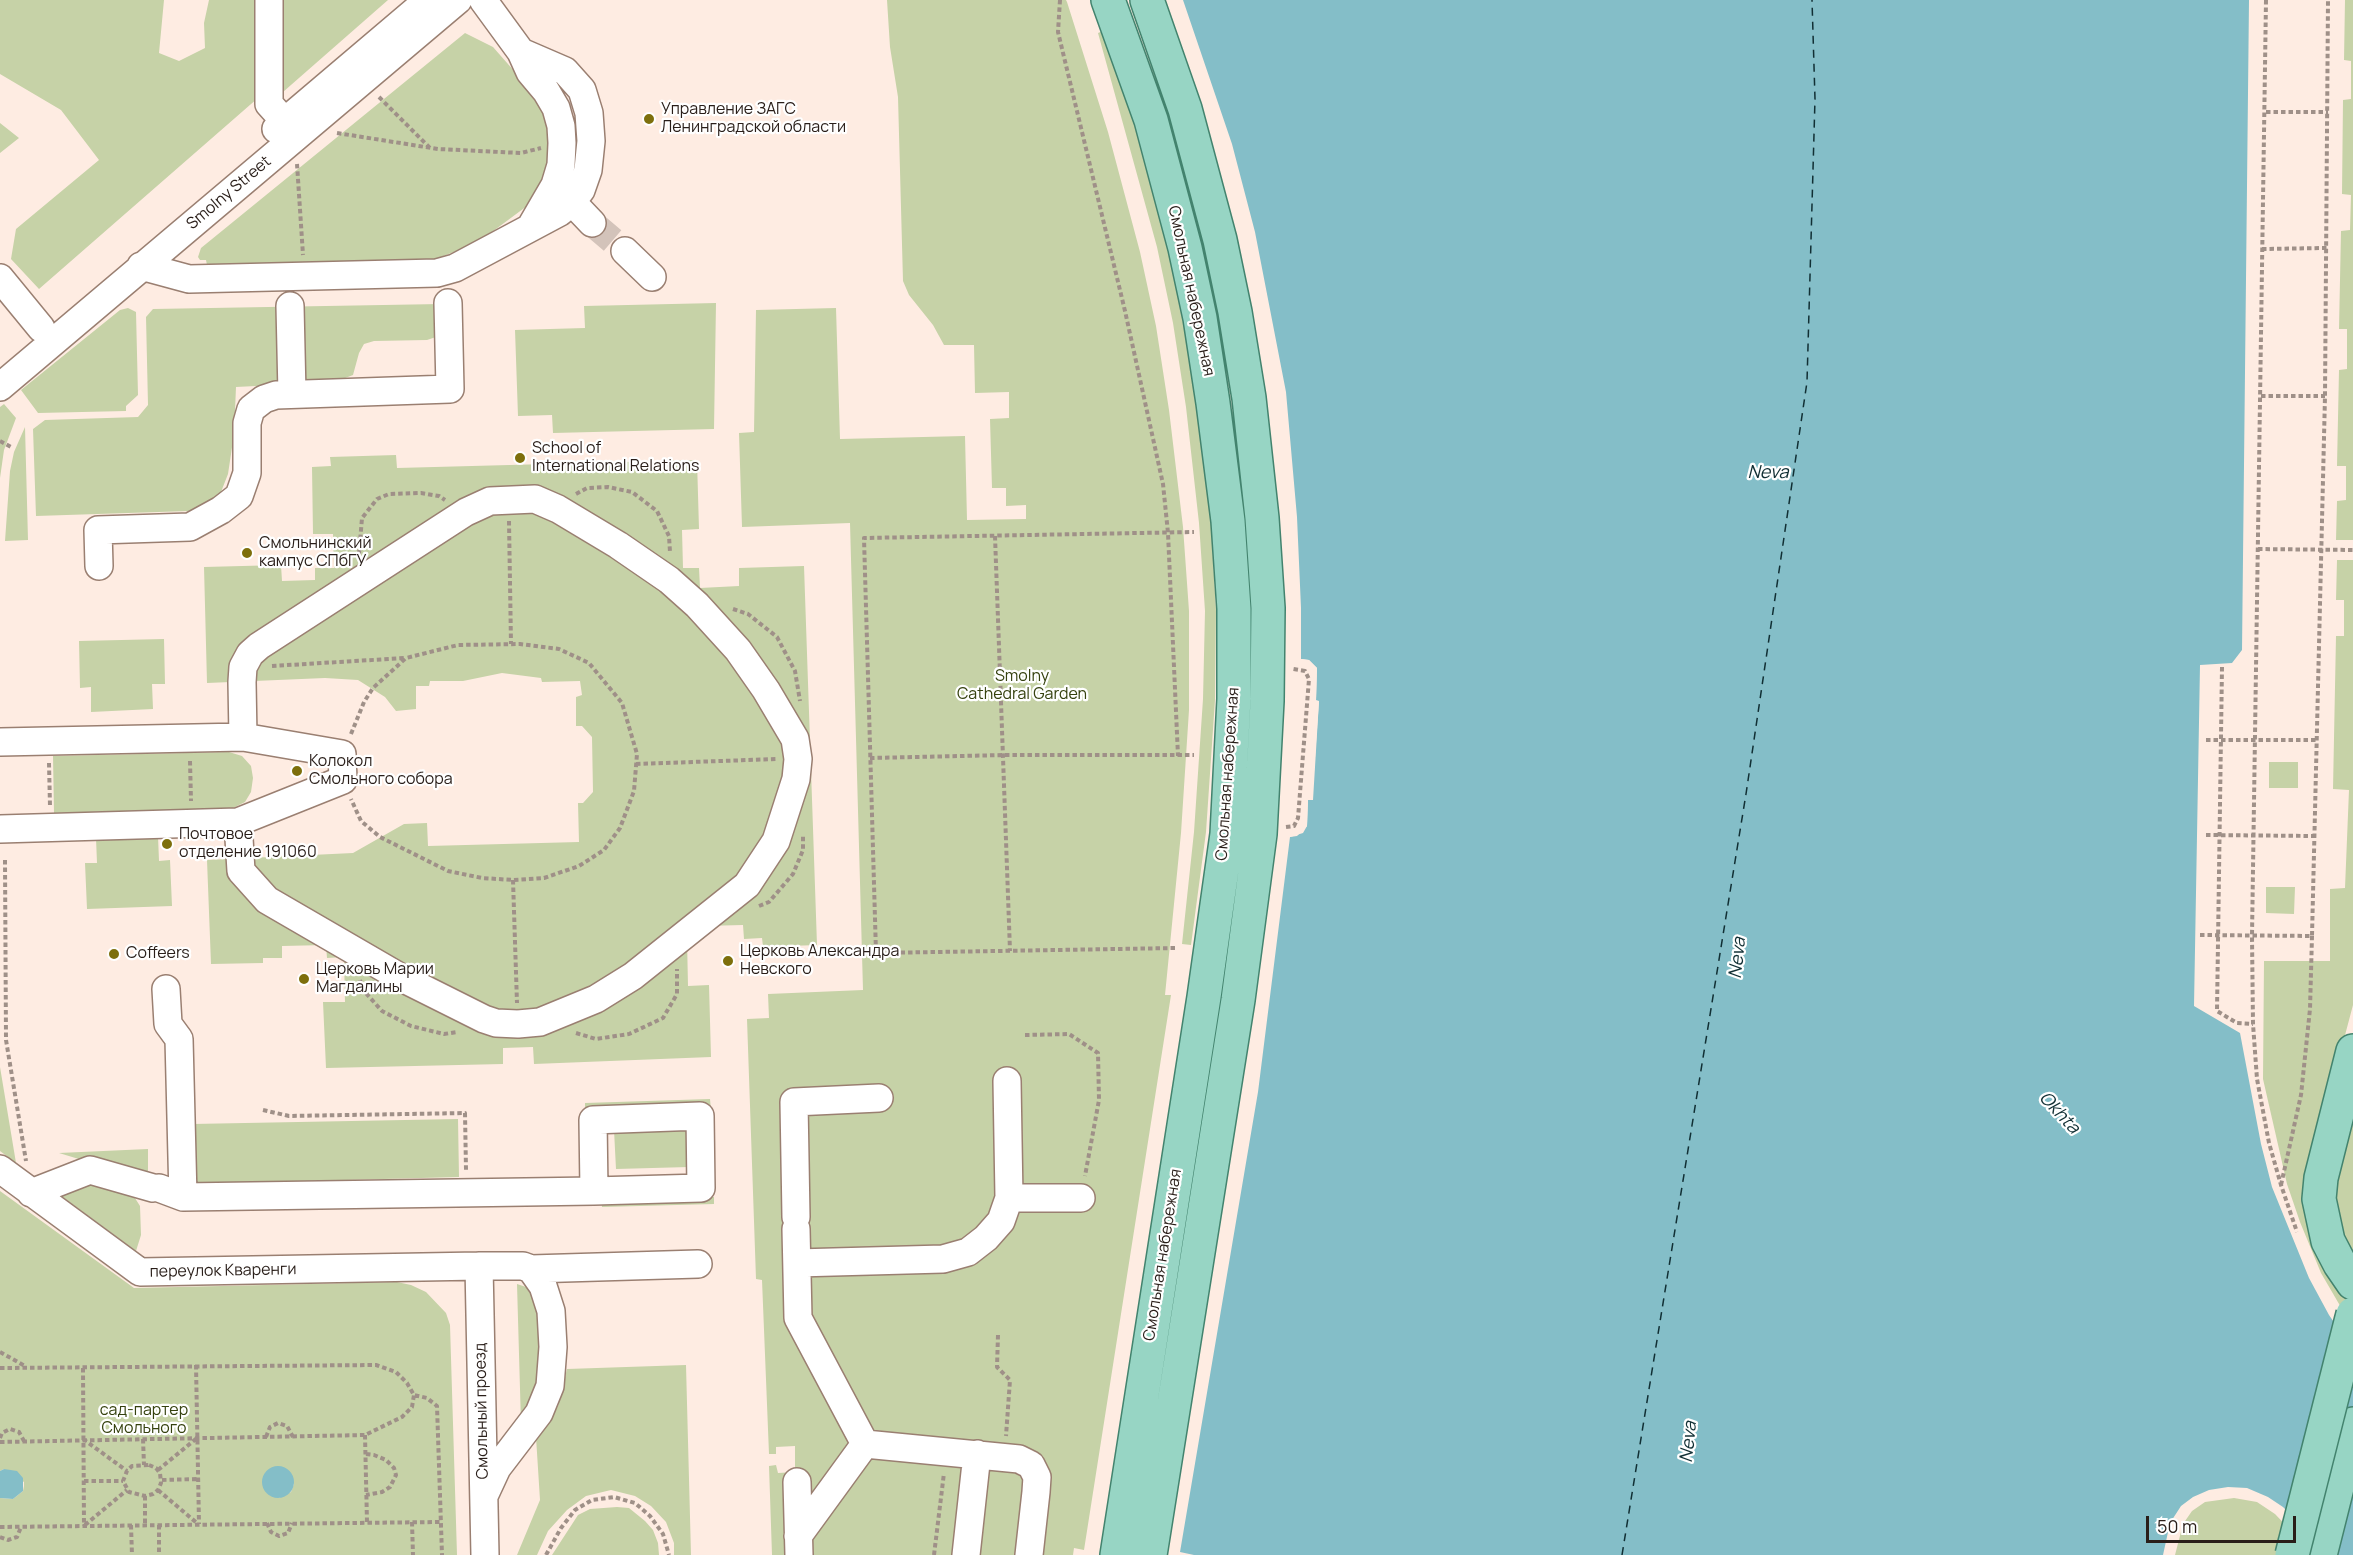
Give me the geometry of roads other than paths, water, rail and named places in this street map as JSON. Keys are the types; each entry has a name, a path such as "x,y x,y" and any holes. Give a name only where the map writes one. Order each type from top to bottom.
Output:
{"main road":[{"name":"Смольная набережная","path":"1108,0 1150,120 1185,248 1200,318 1228,521 1234,609 1234,699 1227,834 1204,997 1117,1555"},
{"name":"Смольная набережная","path":"1147,0 1185,109 1220,240 1235,312 1257,474 1268,608 1267,701 1260,834 1238,1000 1150,1555"},
{"path":"2353,1051 2321,1178 2319,1199 2328,1240 2353,1283"},
{"path":"2292,1555 2353,1314"},
{"path":"2320,1555 2353,1424"}],"street":[{"path":"269,0 269,104 291,128"},
{"name":"Smolny Street","path":"0,387 141,266 428,0"},
{"name":"Smolny Street","path":"0,362 291,128 458,0"},
{"path":"483,0 521,52 530,72 546,91 556,108 561,126 561,165 555,185 529,229"},
{"path":"99,566 98,530 189,527 221,510 239,496 247,472 247,423 251,409 264,399 276,395 292,394 450,388 448,289 455,268 560,212 581,190 588,170 591,141 589,112 582,90 565,71 521,52"},
{"path":"572,202 592,223"},
{"path":"625,251 652,277"},
{"path":"141,266 189,279 294,286 437,273 448,289"},
{"path":"0,278 41,328"},
{"path":"292,394 294,286"},
{"path":"238,822 241,871 267,900 398,976 483,1019 496,1023 518,1024 551,1019 596,999 671,948 747,885 776,841 796,779 798,759 795,739 766,690 738,650 697,605 669,580 558,508 535,499 489,501 466,512 259,646 250,654 243,667 243,737"},
{"path":"0,742 243,737 342,767 238,822 0,830"},
{"path":"165,1191 179,1039 168,1024 166,990"},
{"path":"798,1263 943,1260 968,1251 987,1238 1000,1221 1009,1198 1007,1081"},
{"path":"865,1444 798,1318 794,1102 879,1098"},
{"path":"31,1193 90,1170 165,1191 466,1192 594,1191 701,1188 700,1116 593,1120 594,1191"},
{"name":"переулок Кваренги","path":"0,1169 140,1272 479,1266 523,1266 531,1269 698,1264"},
{"path":"1009,1198 1081,1198"},
{"name":"Смольный проезд","path":"479,1266 485,1555"},
{"path":"484,1496 497,1468 539,1413 550,1386 553,1347 551,1311 543,1286 531,1269"},
{"path":"865,1444 1019,1459 1031,1465 1037,1477 1029,1555"},
{"path":"799,1545 865,1444"},
{"path":"966,1555 977,1454"},
{"path":"797,1482 799,1545"}],"water":[{"name":"Neva","path":"1183,0 2249,0 2242,650 2232,663 2200,665 2194,1006 2240,1033 2261,1144 2272,1187 2309,1278 2329,1315 2353,1350 2353,1555 2324,1555 2305,1529 2283,1507 2268,1497 2247,1488 2228,1487 2209,1490 2193,1497 2181,1506 2170,1523 2163,1555 1194,1555 1180,1552 1258,1092 1290,837 1297,836 1307,826 1308,800 1312,800 1319,701 1316,701 1317,668 1309,660 1301,659 1297,517 1286,392 1255,232 1232,144"},
{"path":"278,1466 289,1471 294,1482 289,1493 278,1498 267,1493 262,1482 267,1471"},
{"path":"4,1469 17,1471 23,1478 23,1491 13,1499 0,1498 0,1471"}],"tunnel":[{"path":"592,223 625,251"}],"place":[{"name":"Управление ЗАГС Ленинградской области","path":"649,119"},
{"name":"School of International Relations","path":"520,458"},
{"name":"Смольнинский кампус СПбГУ","path":"247,553"},
{"name":"Колокол Смольного собора","path":"297,771"},
{"name":"Почтовое отделение 191060","path":"167,844"},
{"name":"Coffeers","path":"114,954"},
{"name":"Церковь Александра Невского","path":"728,961"},
{"name":"Церковь Марии Магдалины","path":"304,979"}],"park label":[{"name":"Smolny Cathedral Garden","path":"1022,686"},
{"name":"сад-партер Смольного","path":"144,1420"}],"water label":[{"name":"Okhta","path":"2059,1113"}]}
